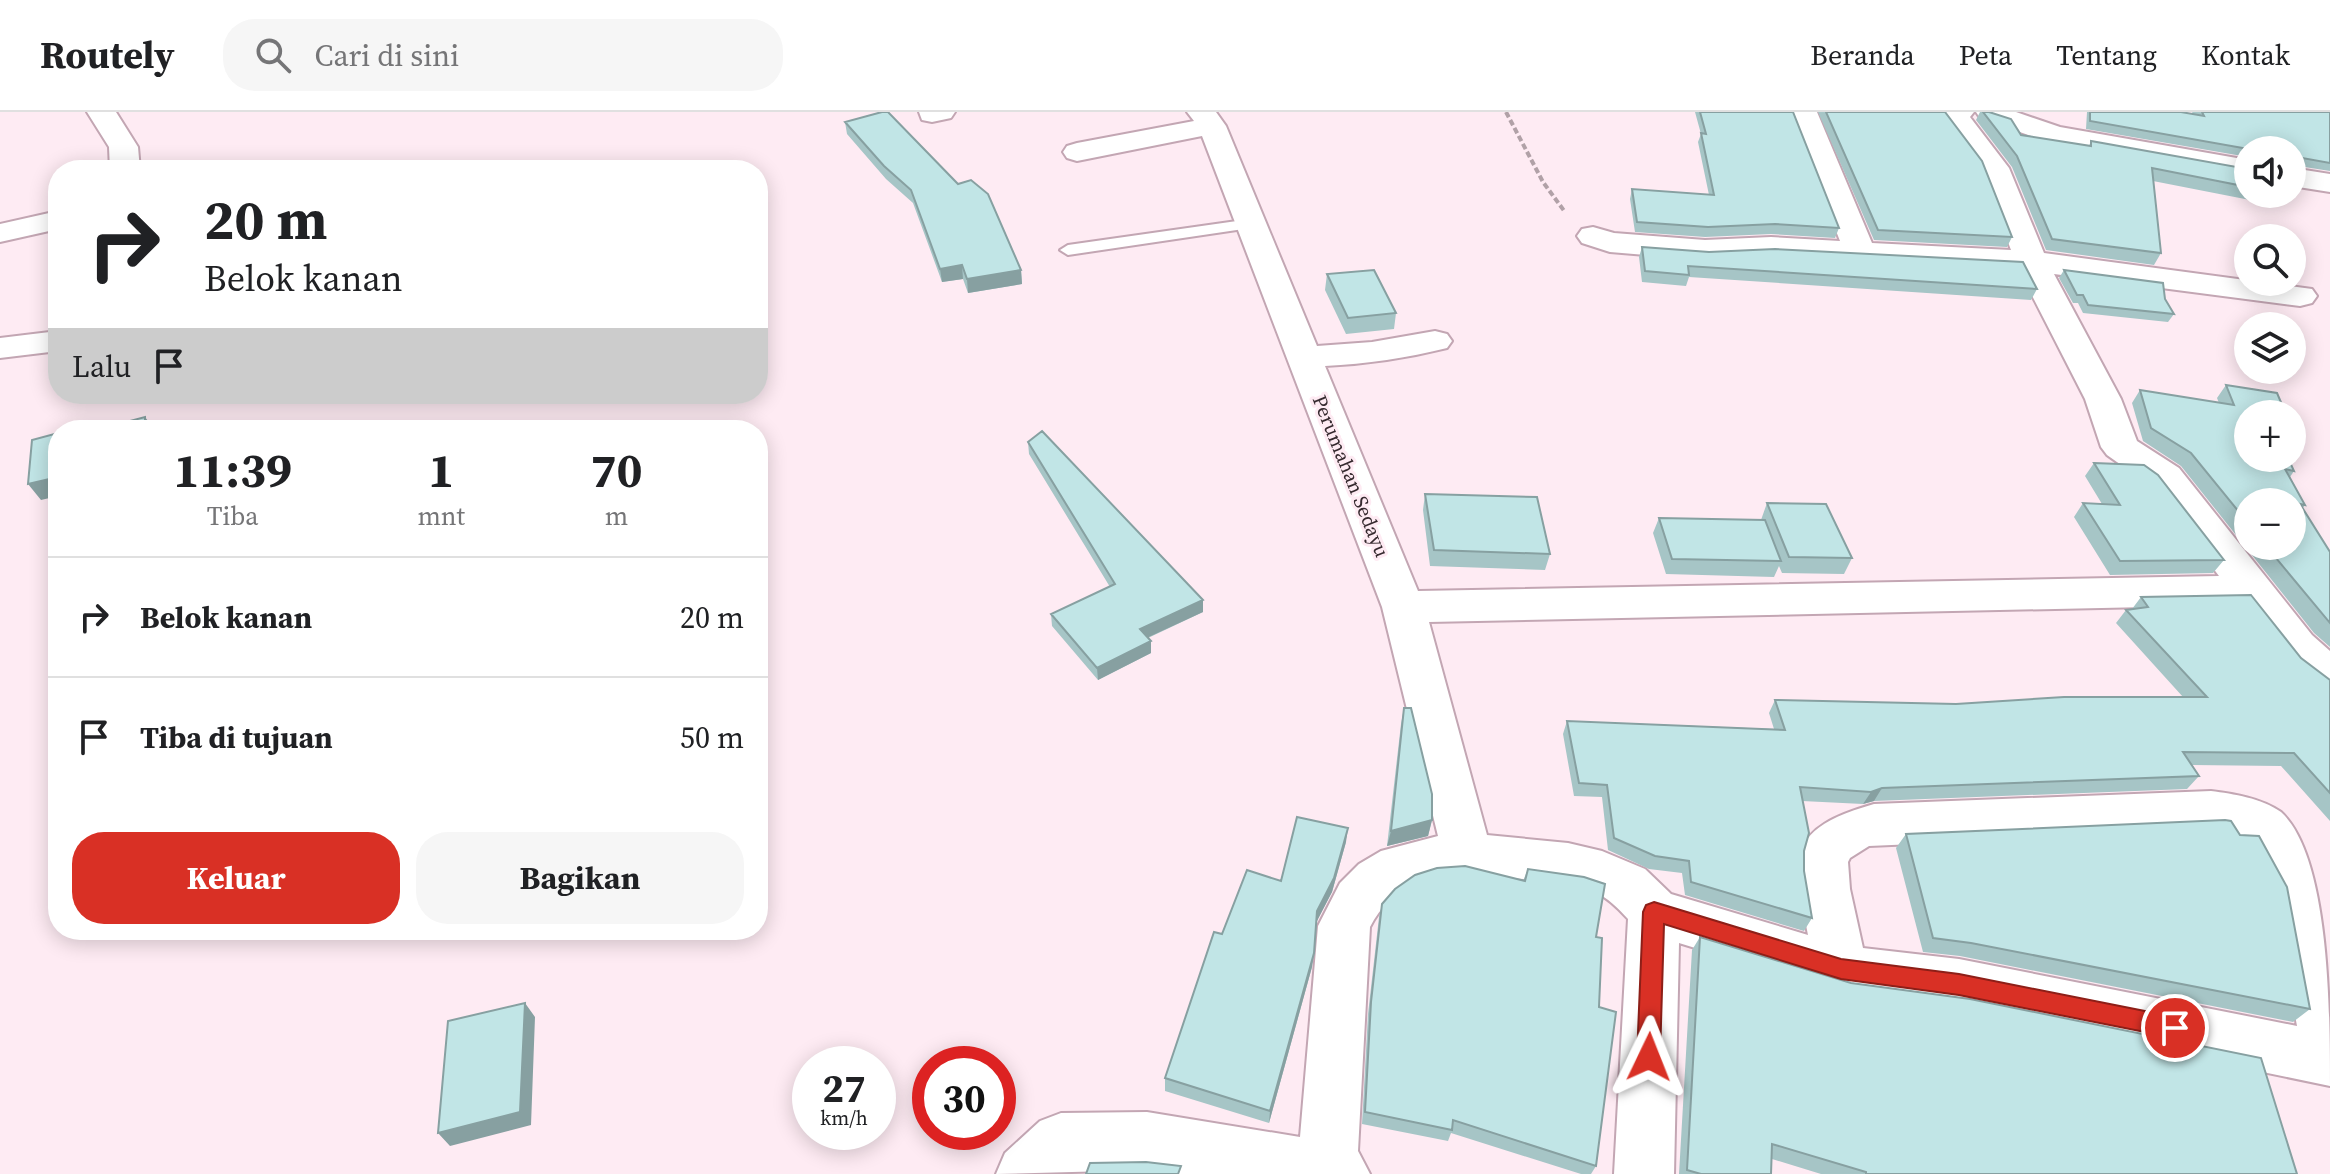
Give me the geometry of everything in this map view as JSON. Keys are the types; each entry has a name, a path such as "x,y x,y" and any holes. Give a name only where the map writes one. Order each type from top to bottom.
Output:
{"street":[{"path":"101,112 116,131 127,160"},
{"path":"1803,112 1859,250"},
{"path":"1960,112 1954,115 1994,168 2031,261 2103,399 2120,447 2165,477 2296,646 2330,678"},
{"path":"1990,112 2054,135 2234,167"},
{"path":"1994,168 2054,135 2076,112"},
{"path":"1077,152 1206,119"},
{"name":"Perumahan Sedayu","path":"1206,119 1251,224 1403,607 1467,853"},
{"path":"2306,179 2330,183"},
{"path":"0,233 48,222"},
{"path":"1593,236 1632,245 1705,250 1771,247 2031,261 2234,287"},
{"path":"1304,357 1372,353 1435,341"},
{"path":"0,348 48,342"},
{"path":"1403,607 2252,590"},
{"path":"1043,1158 1147,1141 1333,1173 1344,926 1353,901 1384,875 1412,859 1467,853 1582,867 1624,882 1654,912 1841,969 1959,984 2330,1057 2295,872 2285,847 2270,828 2237,814 2211,811 1904,822 1854,829 1837,837 1826,850 1820,867 1841,969"},
{"path":"1644,1174 1654,912"}],"lane":[{"path":"1068,250 1251,224"}],"path":[{"path":"1506,112 1543,182 1563,211 1593,236"}],"building":[{"path":"888,112 958,184 971,180 988,194 1021,270 967,279 962,265 940,269 911,190 884,166 845,122"},
{"path":"1700,112 1793,112 1839,228 1775,224 1708,227 1637,222 1632,189 1714,195 1701,133 1706,134"},
{"path":"1826,112 1945,112 1982,161 2012,237 1878,230"},
{"path":"1983,112 2011,119 2021,135 2091,146 2091,141 2234,167 2234,184 2152,168 2161,253 2052,239 2017,156"},
{"path":"2090,112 2181,112 2204,116 2202,112 2330,112 2330,163 2306,159 2306,136 2234,136 2234,146 2090,121"},
{"path":"1642,247 1709,252 1775,249 2023,262 2037,289 1688,266 1689,275 1645,271"},
{"path":"1374,270 1396,313 1348,318 1327,274"},
{"path":"2064,270 2163,283 2165,299 2174,314 2088,305 2083,295 2077,295"},
{"path":"2226,385 2277,393 2280,400 2234,400 2234,405"},
{"path":"2140,390 2234,405 2234,472 2287,472 2296,488 2234,488 2234,506 2191,453 2151,428"},
{"path":"1042,431 1203,600 1140,629 1151,641 1097,668 1051,614 1115,584 1028,442"},
{"path":"48,436 48,479 28,484 32,440"},
{"path":"2094,463 2144,465 2158,475 2224,560 2120,561 2083,503 2120,505"},
{"path":"1425,494 1537,497 1550,554 1434,550"},
{"path":"1767,503 1826,504 1852,558 1789,557"},
{"path":"2306,514 2330,552 2330,623 2278,560 2306,560"},
{"path":"1659,518 1765,520 1781,561 1672,559"},
{"path":"2251,595 2301,658 2330,680 2330,793 2294,753 2183,752 2199,776 1882,788 1871,792 1800,787 1809,833 1804,851 1804,871 1812,918 1691,882 1689,861 1655,856 1614,838 1607,785 1579,783 1567,721 1785,730 1775,700 1956,704 2064,697 2207,697 2126,610 2148,607 2141,597"},
{"path":"1404,708 1411,708 1432,794 1432,820 1391,831"},
{"path":"1297,817 1348,828 1334,878 1317,911 1314,953 1270,1111 1165,1078 1214,932 1222,934 1247,870 1281,881"},
{"path":"2231,821 2240,835 2259,836 2287,887 2310,1009 1933,938 1906,834"},
{"path":"1465,866 1525,881 1528,869 1584,877 1605,884 1596,937 1602,938 1599,1007 1616,1012 1596,1166 1453,1120 1452,1130 1365,1112 1371,1002 1382,904 1395,889 1415,875 1437,868"},
{"path":"1700,937 1851,983 1970,999 2261,1058 2297,1174 1866,1174 1772,1144 1771,1174 1701,1174 1687,1170"},
{"path":"525,1003 520,1112 438,1133 448,1021"},
{"path":"1146,1162 1181,1166 1178,1174 1086,1174 1090,1163"}],"route":[{"path":"1649,1057 1654,912 1841,969 1959,984 2175,1028"}]}
